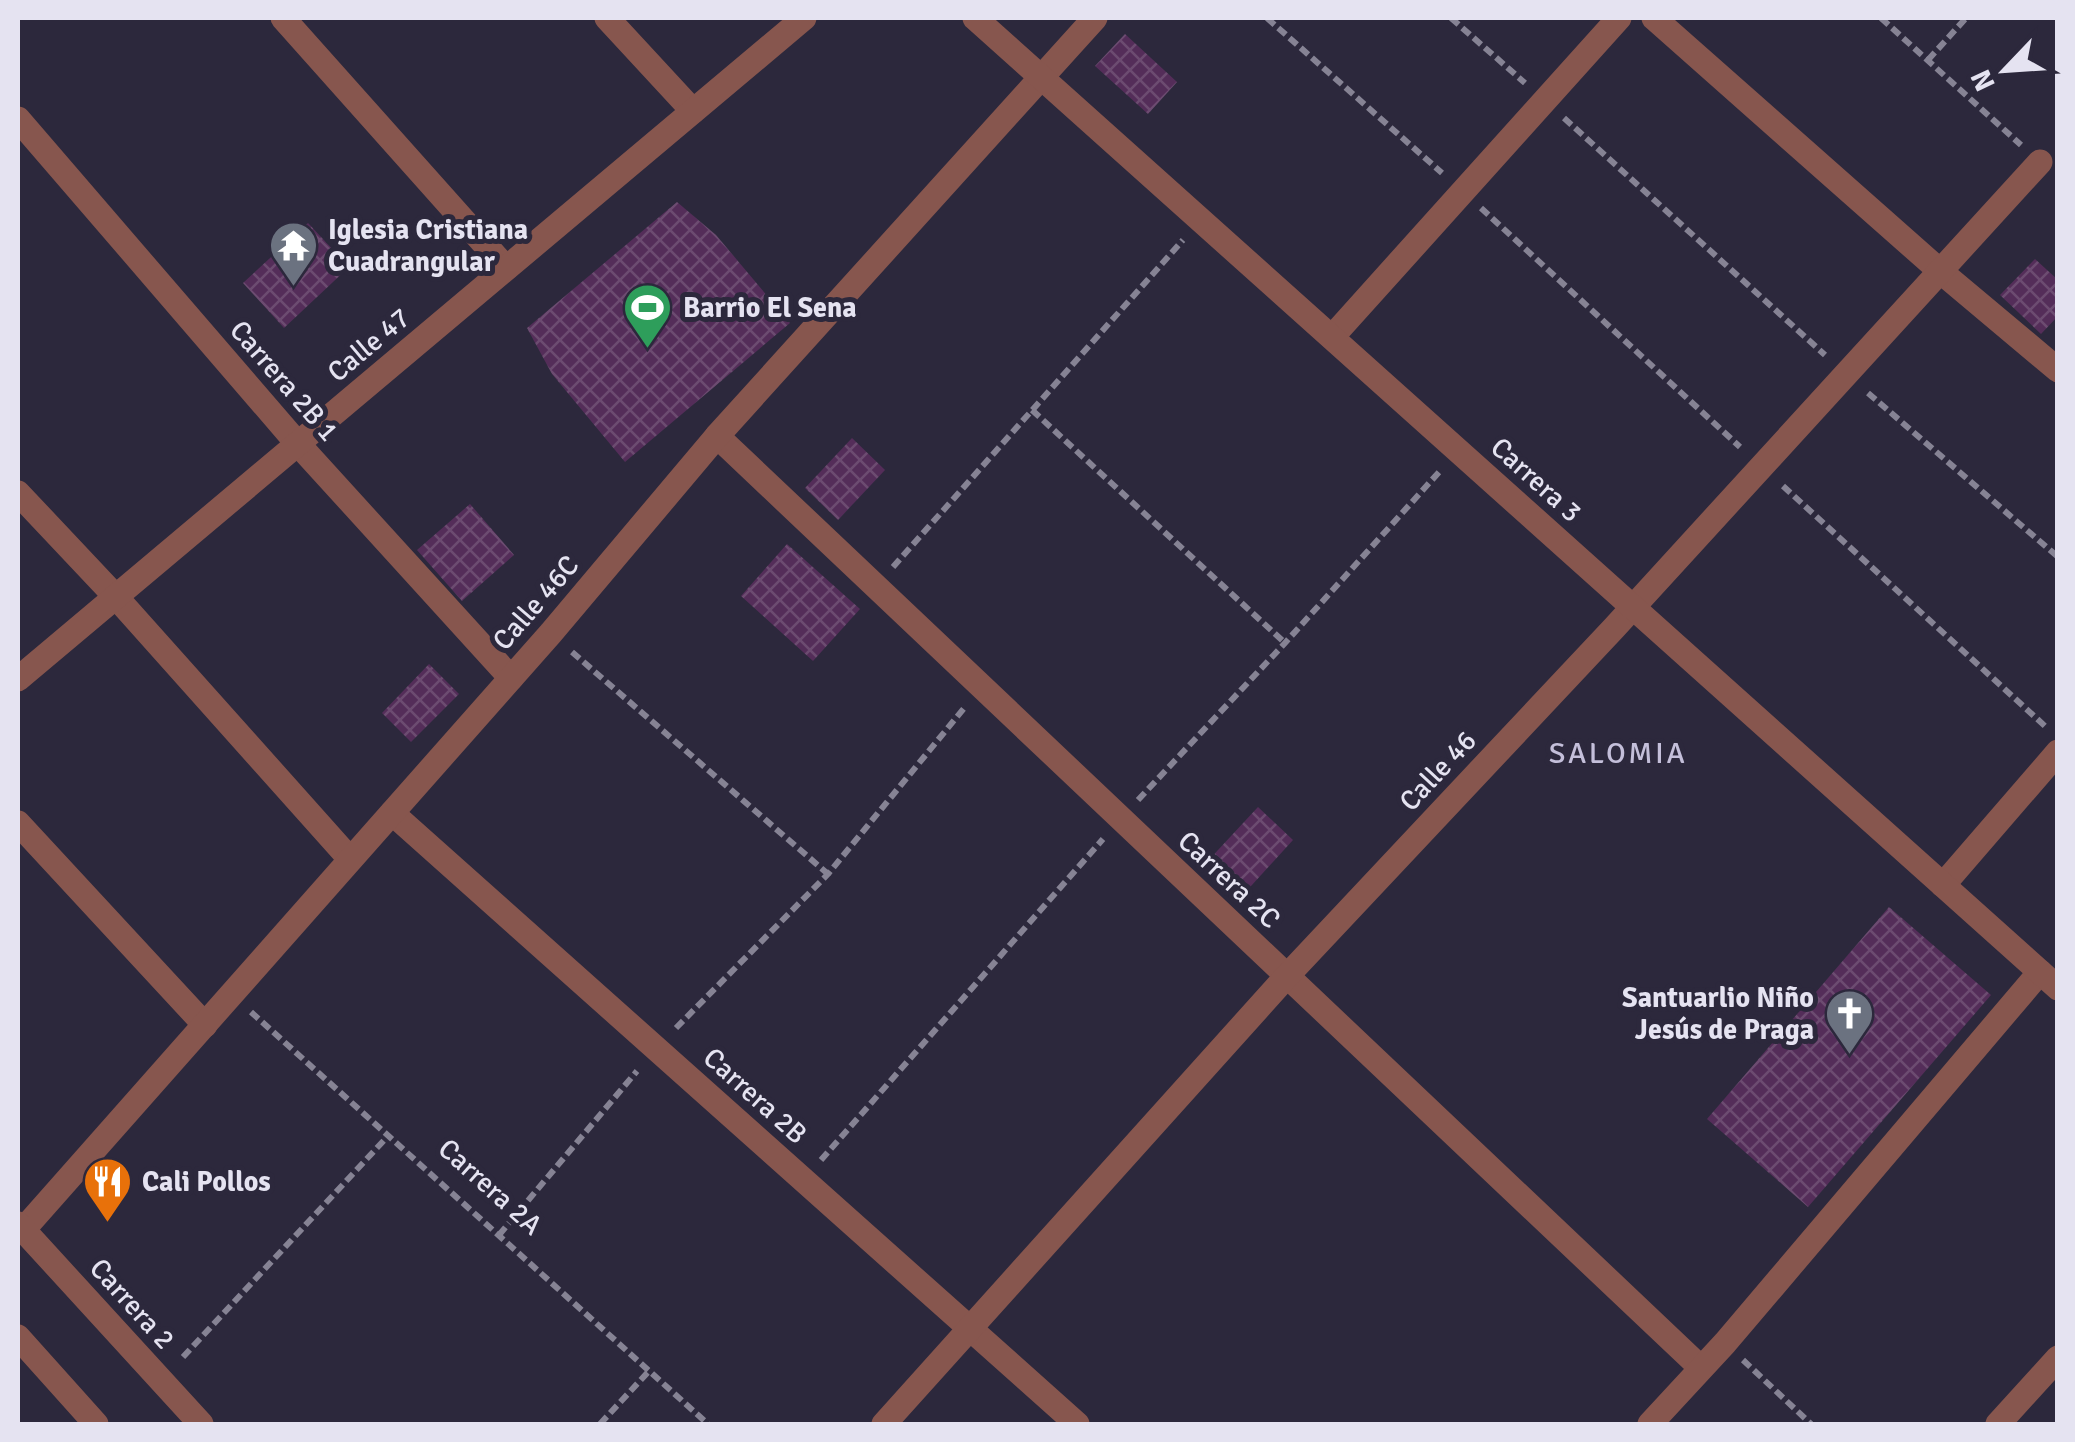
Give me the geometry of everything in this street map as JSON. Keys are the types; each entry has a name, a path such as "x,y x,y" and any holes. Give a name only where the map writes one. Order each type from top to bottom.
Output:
{"street":[{"path":"284,18 506,268"},
{"path":"607,18 693,111"},
{"name":"Calle 47","path":"18,679 804,18"},
{"name":"Carrera 3","path":"975,18 2049,980"},
{"name":"Calle 46C","path":"20,1227 205,1025 551,633 717,436 1095,18"},
{"path":"1332,336 1618,18"},
{"path":"1654,18 2058,370"},
{"name":"Carrera 2B 1","path":"18,119 298,444 511,678"},
{"name":"Calle 46","path":"884,1424 1287,976 1633,607 2040,162"},
{"name":"Carrera 2C","path":"717,436 1700,1367"},
{"path":"18,492 350,859"},
{"path":"1943,885 2058,752"},
{"name":"Carrera 2B","path":"392,812 1077,1424"},
{"path":"18,823 205,1025"},
{"path":"1650,1424 2049,980"},
{"name":"Carrera 2","path":"20,1227 201,1424"},
{"path":"18,1337 96,1424"},
{"path":"1998,1424 2058,1358"}],"path":[{"path":"1267,18 2058,738"},
{"path":"1451,18 1846,374 2058,557"},
{"path":"1882,18 2040,162"},
{"path":"1928,60 1966,18"},
{"path":"876,587 1183,240"},
{"path":"1032,410 1285,643"},
{"path":"551,633 828,874"},
{"path":"499,1235 656,1048 828,874 982,687"},
{"name":"Carrera 2A","path":"232,994 708,1424"},
{"path":"183,1357 388,1136"},
{"path":"1724,1342 1811,1424"},
{"path":"600,1424 649,1371"}],"building":[{"path":"1125,34 1177,82 1148,114 1095,66"},
{"name":"Barrio El Sena","path":"677,202 716,235 790,323 625,462 552,374 527,328"},
{"path":"308,223 349,267 284,328 243,283"},
{"path":"2035,259 2058,280 2058,316 2041,334 2000,295"},
{"path":"852,438 885,470 838,520 805,488"},
{"path":"470,504 514,555 462,601 417,550"},
{"path":"787,544 860,609 813,661 741,596"},
{"path":"429,664 459,694 411,742 382,713"},
{"path":"1258,807 1293,840 1241,897 1205,864"},
{"name":"Santuarlio Niño Jesús de Praga","path":"1889,907 1991,995 1808,1207 1707,1119"}],"place":[{"name":"Iglesia Cristiana Cuadrangular","path":"293,288"},
{"name":"Barrio El Sena","path":"648,350"},
{"name":"Santuarlio Niño Jesús de Praga","path":"1849,1056"},
{"name":"Cali Pollos","path":"107,1224"}],"district":[{"name":"SALOMIA","path":"1618,753"}]}
